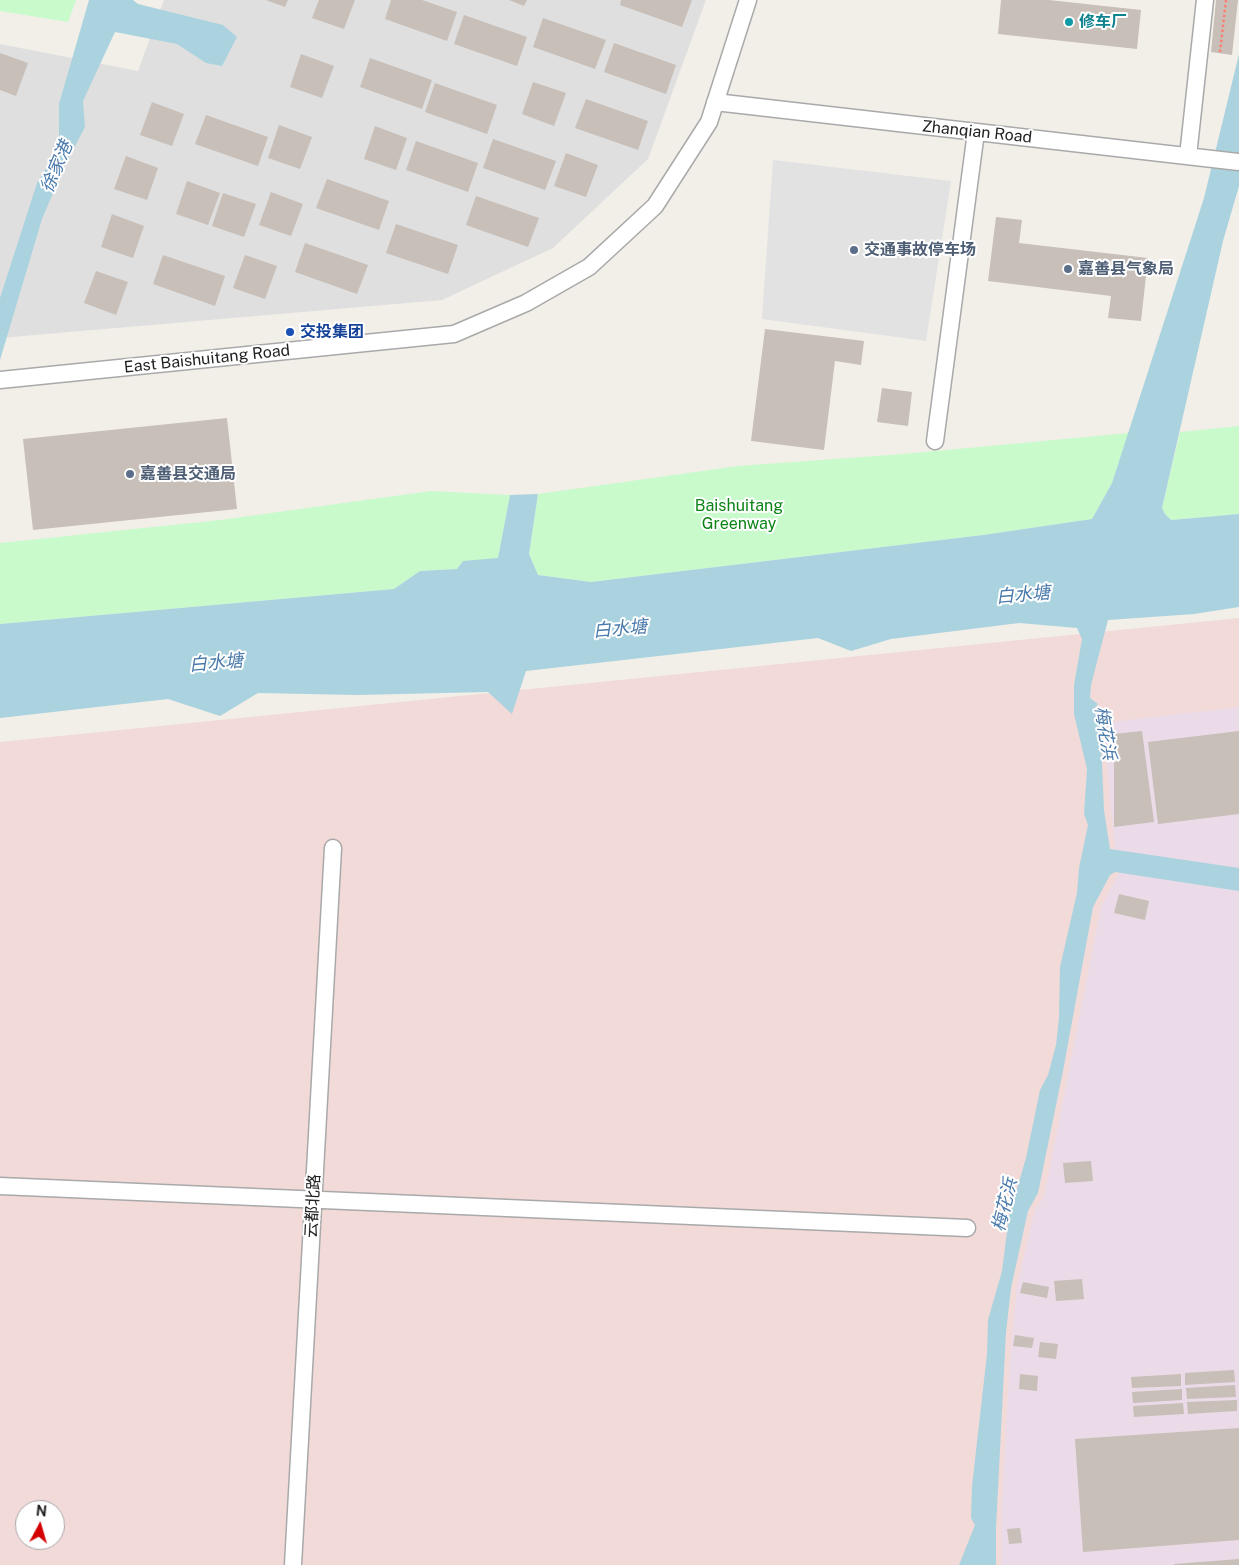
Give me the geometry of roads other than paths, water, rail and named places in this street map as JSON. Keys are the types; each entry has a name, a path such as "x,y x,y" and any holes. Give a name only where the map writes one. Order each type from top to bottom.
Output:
{"street":[{"name":"East Baishuitang Road","path":"0,380 454,334 526,303 589,267 655,206 709,122 748,0"},
{"path":"1188,156 1205,0"},
{"name":"Zhanqian Road","path":"715,102 1239,162"},
{"path":"934,441 976,132"},
{"name":"云都北路","path":"293,1565 332,848"},
{"path":"0,1186 967,1228"}],"water":[{"name":"徐家港","path":"89,0 133,0 138,4 223,25 237,37 222,66 206,63 177,44 115,32 83,101 85,127 64,167 42,219 0,360 0,298 37,183 59,148 59,104"},
{"name":"白水塘","path":"1239,54 1239,186 1223,241 1162,508 1171,520 1239,514 1239,607 1194,614 1108,620 1091,685 1090,698 1098,704 1094,709 1095,713 1100,717 1104,810 1110,849 1239,868 1239,891 1115,872 1110,875 1093,907 1063,1071 1038,1193 1028,1211 1011,1288 1006,1332 996,1528 996,1565 959,1565 975,1525 971,1518 972,1486 987,1354 988,1320 1002,1271 1009,1216 1026,1158 1040,1090 1048,1075 1056,1045 1059,1018 1060,967 1077,893 1079,868 1088,825 1084,814 1087,769 1074,714 1074,685 1082,639 1077,628 1019,623 891,639 851,651 818,638 526,671 512,714 488,692 357,695 258,693 220,716 168,699 0,718 0,624 394,589 420,571 457,569 463,561 498,558 510,495 538,494 529,554 538,575 591,582 983,535 1092,519 1112,483 1204,198"}],"place":[{"name":"修车厂","path":"1069,22"},
{"name":"交通事故停车场","path":"854,250"},
{"name":"嘉善县气象局","path":"1068,269"},
{"name":"交投集团","path":"290,332"},
{"name":"嘉善县交通局","path":"130,474"}],"park label":[{"name":"Baishuitang Greenway","path":"739,515"}],"water label":[{"name":"梅花浜","path":"1105,733"},
{"name":"梅花浜","path":"1005,1205"}]}
